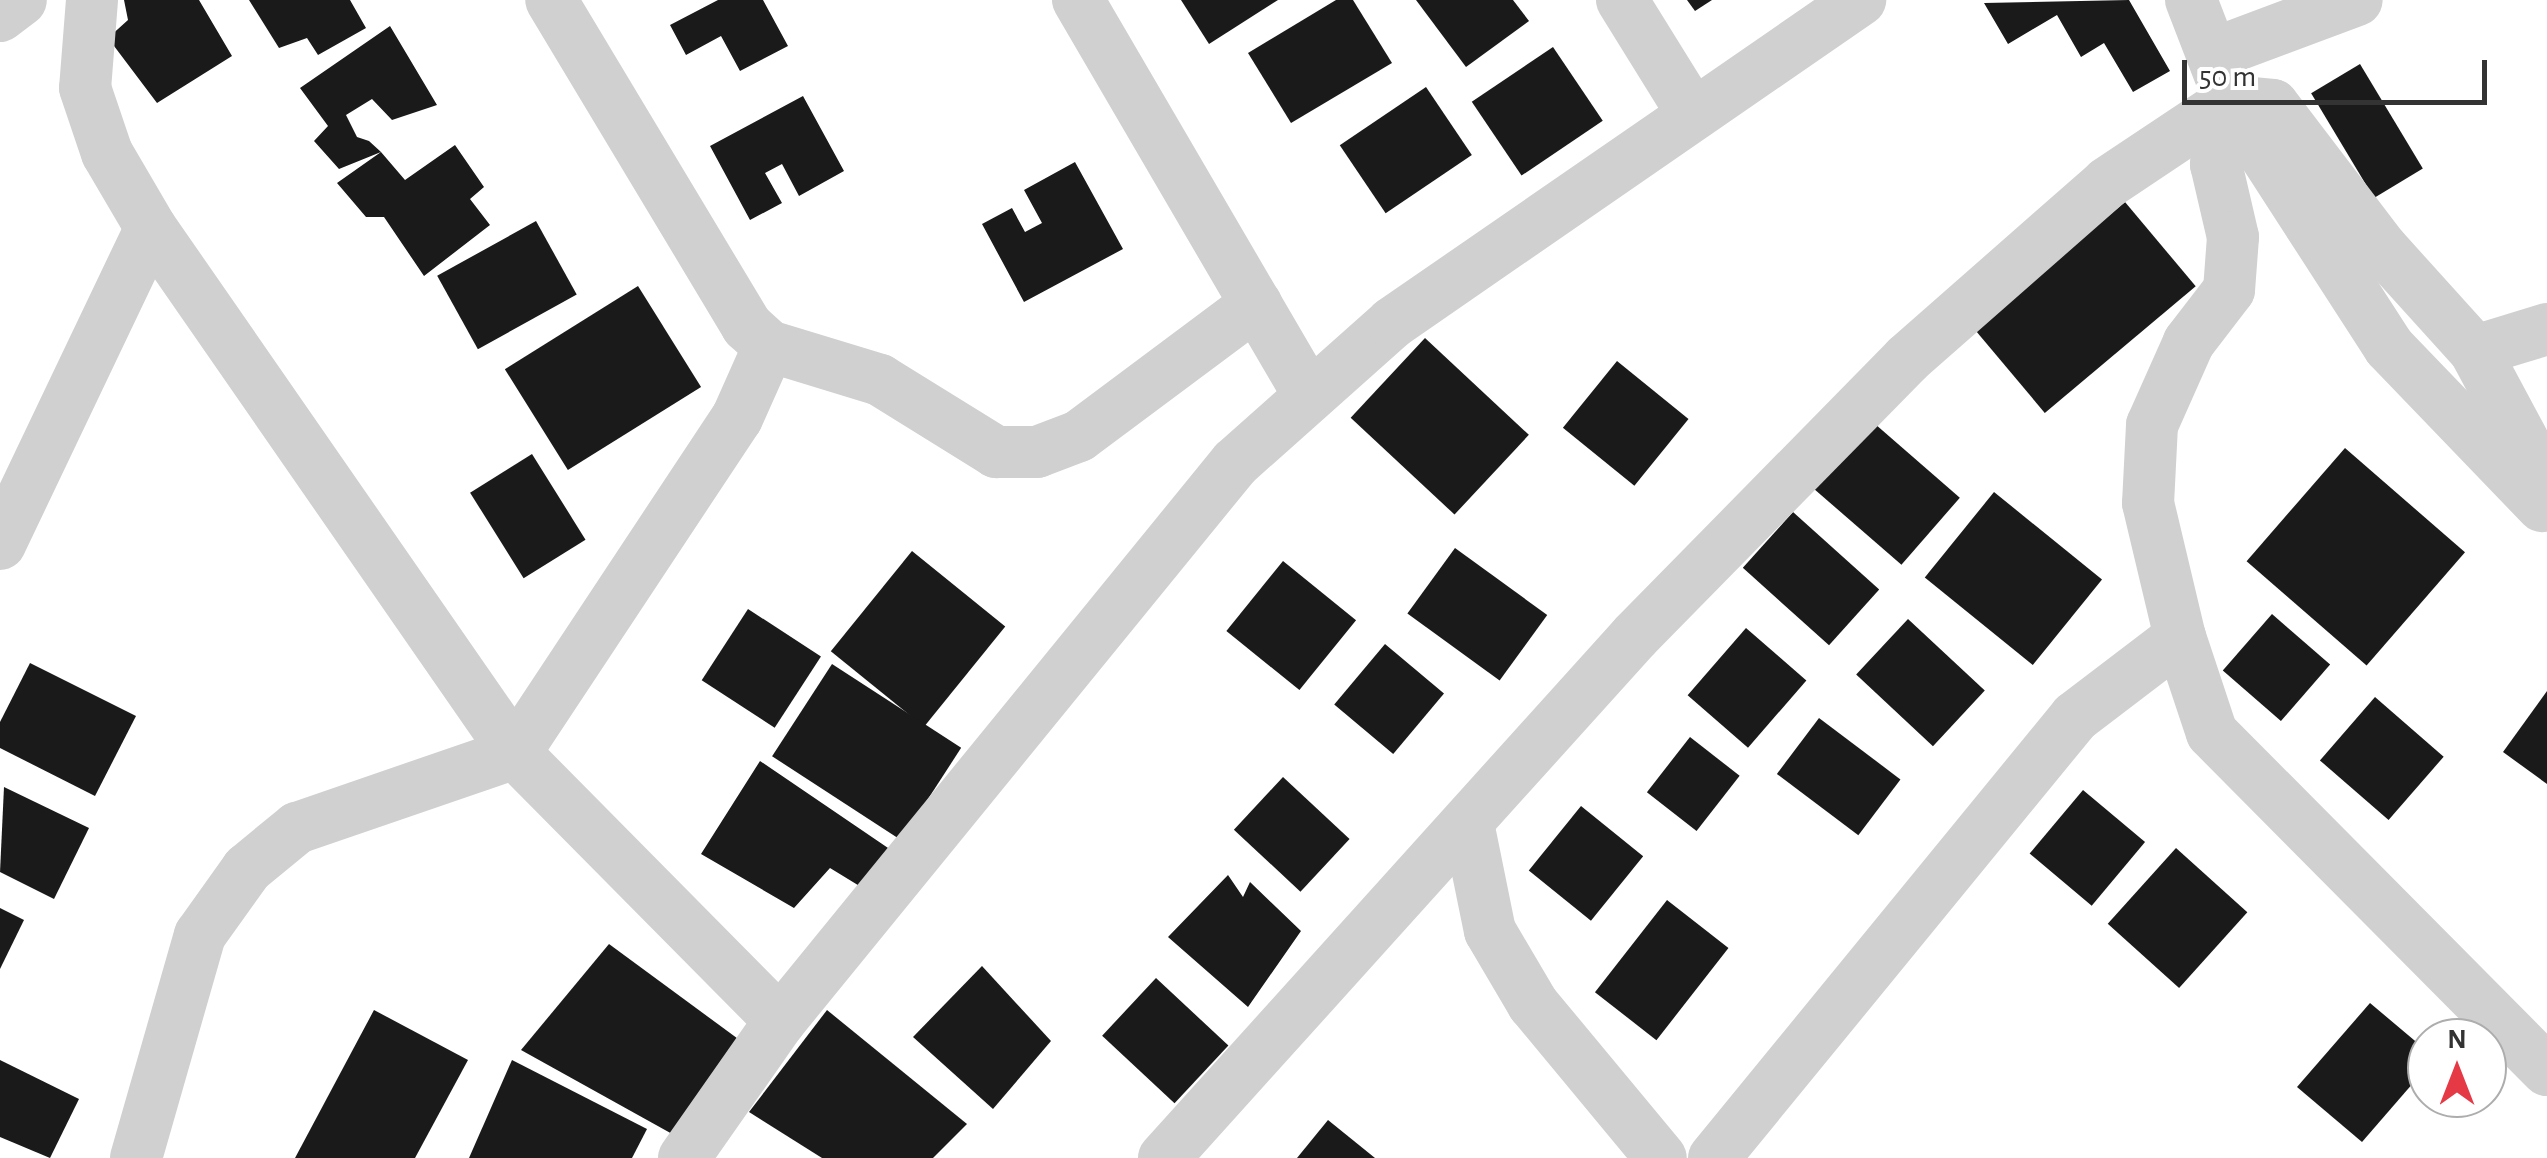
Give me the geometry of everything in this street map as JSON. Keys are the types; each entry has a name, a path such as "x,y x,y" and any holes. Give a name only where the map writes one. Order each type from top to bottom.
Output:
{"street":[{"path":"0,16 20,0"},
{"path":"92,0 85,88 107,153 151,228 515,753 780,1021"},
{"path":"551,0 747,326 769,346 880,380 996,452 1038,452 1079,436 1256,304"},
{"path":"1078,0 1308,393"},
{"path":"1622,0 1692,113"},
{"path":"684,1158 780,1021 955,813 1166,536 1308,393 1692,113 1860,0"},
{"path":"2191,0 2224,76 2389,347 2547,512"},
{"path":"1164,1158 1469,828 1635,636 1907,359 2224,76 2357,0"},
{"path":"2224,76 2273,104 2382,248 2475,351 2547,485"},
{"path":"2224,76 2216,164 2232,237 2228,290 2189,342 2152,425 2148,503 2180,637 2212,733 2547,1070"},
{"path":"0,544 151,228"},
{"path":"2475,351 2547,328"},
{"path":"136,1158 200,936 247,869 298,828 515,753 737,418 769,346"},
{"path":"1714,1158 2074,717 2180,637"},
{"path":"1469,828 1499,946 1533,1004 1661,1158"}],"building":[{"path":"124,0 199,0 232,56 157,103 108,38 128,20"},
{"path":"249,0 350,0 366,28 318,55 307,38 279,48"},
{"path":"718,0 763,0 788,46 740,71 721,36 686,55 670,25"},
{"path":"1181,0 1278,0 1209,44"},
{"path":"1336,0 1353,0 1392,63 1291,123 1248,53"},
{"path":"1416,0 1513,0 1529,21 1466,67"},
{"path":"1687,0 1712,0 1695,11"},
{"path":"2129,0 2170,71 2133,92 2104,43 2081,57 2057,15 2008,44 1984,3"},
{"path":"390,26 437,105 392,120 372,99 346,115 357,137 381,152 339,169 314,141 328,126 300,88"},
{"path":"1553,47 1603,121 1522,176 1472,102"},
{"path":"2360,64 2423,169 2374,198 2311,93"},
{"path":"1426,87 1472,155 1386,213 1340,145"},
{"path":"803,96 844,171 799,196 782,164 765,173 782,203 750,220 710,146"},
{"path":"455,145 484,187 470,199 490,225 424,276 384,217 366,217 337,183 381,152 405,180"},
{"path":"1075,162 1123,249 1024,302 982,224 1012,208 1025,232 1042,223 1024,190"},
{"path":"2125,202 2196,286 2045,413 1974,329"},
{"path":"536,221 577,294 478,349 437,276"},
{"path":"638,286 701,387 568,470 505,369"},
{"path":"1425,338 1529,435 1455,515 1351,418"},
{"path":"1617,361 1688,419 1634,486 1563,428"},
{"path":"1867,417 1960,498 1901,565 1809,484"},
{"path":"2345,448 2465,552 2367,666 2247,561"},
{"path":"532,454 586,540 524,578 470,493"},
{"path":"1994,492 2102,579 2033,665 1925,577"},
{"path":"1793,512 1879,590 1829,645 1743,568"},
{"path":"1455,548 1547,615 1500,681 1407,614"},
{"path":"912,551 1005,627 924,727 831,651"},
{"path":"1283,561 1356,620 1299,690 1226,631"},
{"path":"748,609 821,656 775,728 702,680"},
{"path":"2272,614 2330,665 2281,721 2223,671"},
{"path":"1908,619 1985,691 1933,746 1856,675"},
{"path":"1746,628 1806,680 1748,748 1688,695"},
{"path":"1385,644 1444,693 1393,754 1334,705"},
{"path":"30,663 136,716 95,796 0,748 0,722"},
{"path":"832,664 961,748 901,840 772,756"},
{"path":"2547,691 2547,784 2503,752"},
{"path":"2375,697 2444,757 2389,820 2320,760"},
{"path":"1819,718 1900,779 1858,835 1777,774"},
{"path":"1690,737 1740,776 1697,831 1647,792"},
{"path":"760,761 891,850 866,890 830,868 794,908 701,854"},
{"path":"1283,777 1350,839 1300,892 1234,830"},
{"path":"4,787 89,828 54,899 0,872"},
{"path":"2083,790 2145,842 2092,906 2030,854"},
{"path":"1581,806 1643,856 1591,921 1529,871"},
{"path":"2176,848 2247,912 2179,988 2108,924"},
{"path":"1228,875 1243,897 1250,882 1301,931 1248,1007 1168,937"},
{"path":"1667,900 1728,948 1656,1040 1595,992"},
{"path":"0,908 24,920 0,969"},
{"path":"609,944 745,1044 674,1135 521,1050"},
{"path":"982,966 1051,1041 993,1109 913,1037"},
{"path":"1156,978 1228,1046 1175,1103 1102,1036"},
{"path":"2370,1003 2407,1034 2407,1090 2362,1142 2297,1087"},
{"path":"374,1010 468,1060 415,1158 295,1158"},
{"path":"827,1010 967,1124 933,1158 822,1158 749,1112"},
{"path":"0,1060 79,1099 50,1158 0,1137"},
{"path":"512,1060 647,1129 632,1158 469,1158"},
{"path":"1328,1120 1375,1158 1297,1158"}]}
